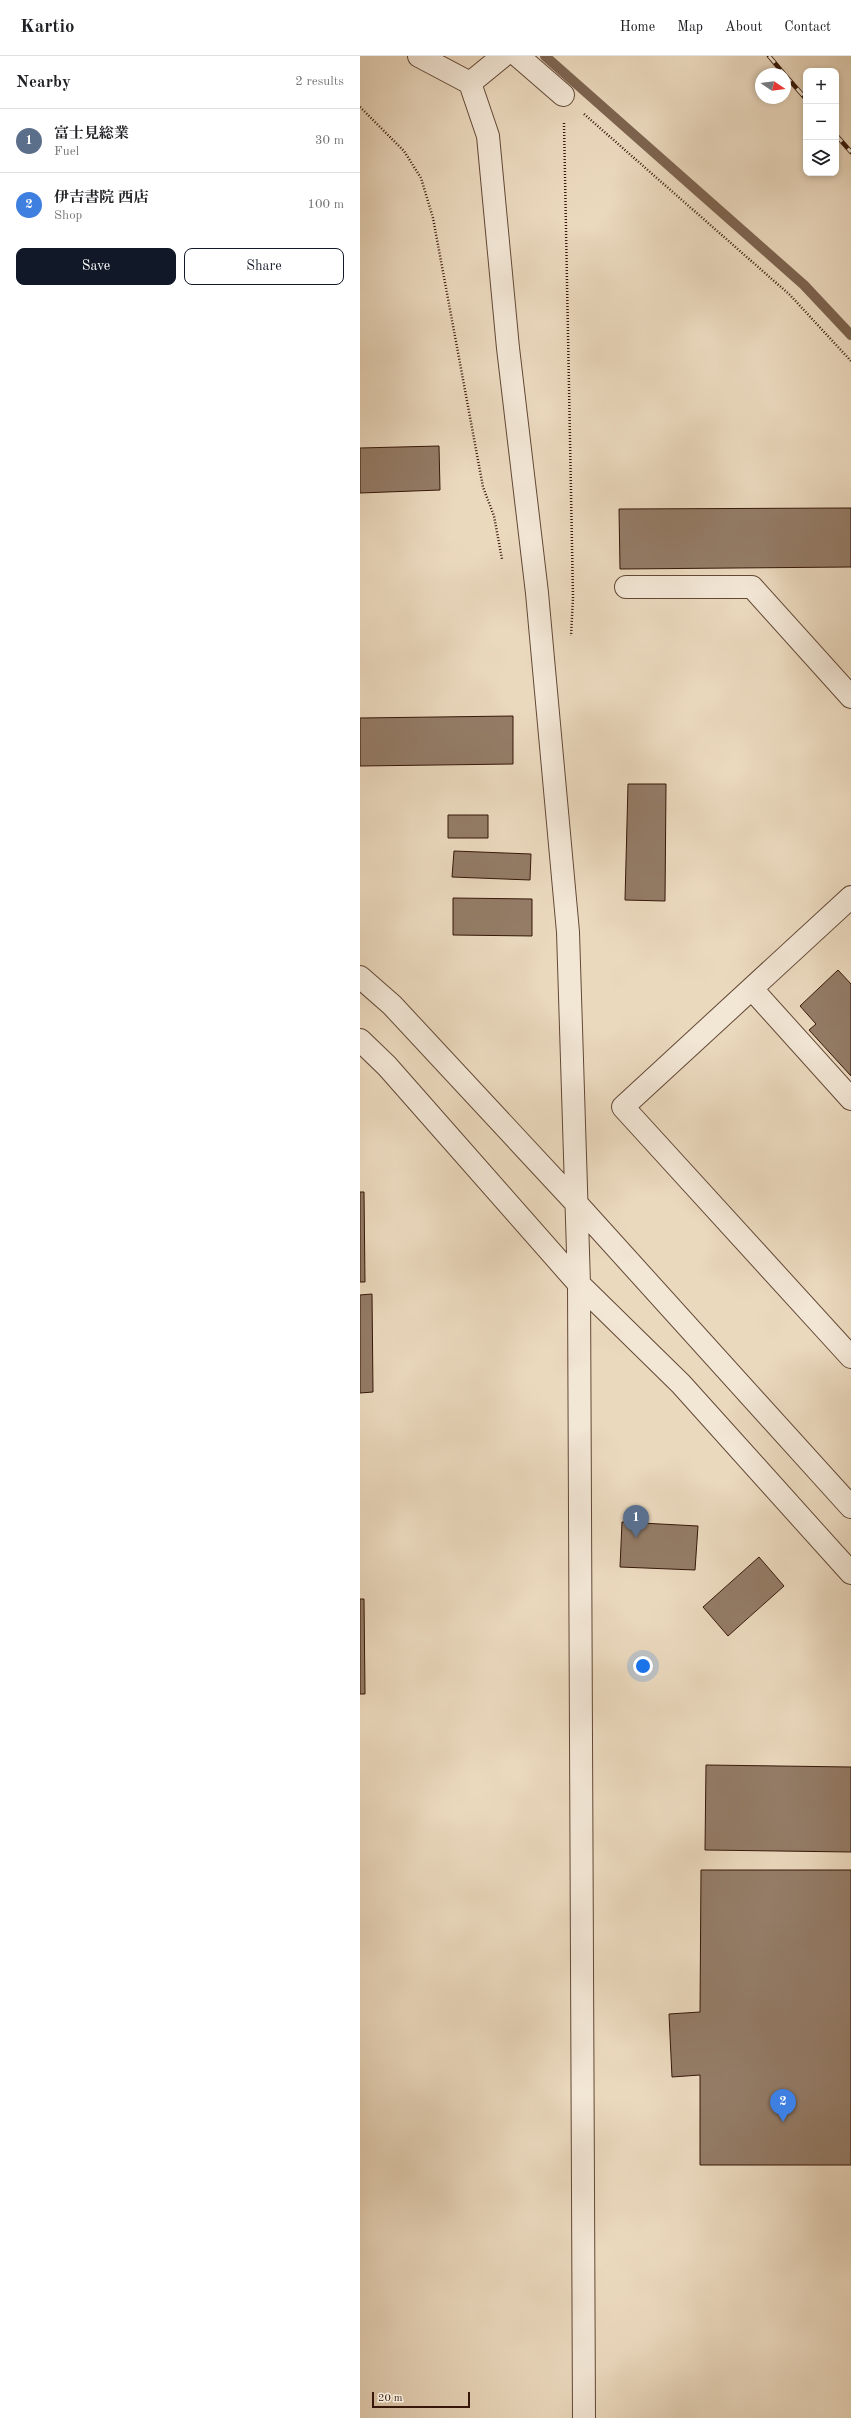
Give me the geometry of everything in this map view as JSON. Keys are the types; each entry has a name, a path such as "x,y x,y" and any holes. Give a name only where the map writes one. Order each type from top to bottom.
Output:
{"street":[{"path":"419,56 476,78"},
{"path":"476,78 503,56"},
{"path":"518,56 563,95"},
{"path":"476,78 488,136 508,348 537,593 568,932 577,1204 578,1284 584,2418"},
{"path":"626,587 752,588 851,697"},
{"path":"851,897 623,1107 851,1357"},
{"path":"360,977 392,1005 577,1204 851,1507"},
{"path":"752,989 851,1100"},
{"path":"360,1040 387,1066 578,1284 681,1384 851,1573"}],"path":[{"path":"563,95 790,296 851,361"}],"building":[{"path":"439,446 440,490 360,493 360,448"},
{"path":"851,508 851,567 620,569 619,509"},
{"path":"513,716 513,764 360,766 360,718"},
{"path":"628,784 666,784 665,901 625,900"},
{"path":"448,815 488,815 488,838 448,838"},
{"path":"454,851 531,854 530,880 452,877"},
{"path":"453,898 532,899 532,936 453,935"},
{"path":"838,970 851,984 851,1076 809,1030 816,1024 800,1006"},
{"path":"360,1192 364,1192 365,1282 360,1282"},
{"path":"372,1294 373,1392 360,1393 360,1295"},
{"path":"622,1522 698,1526 695,1570 620,1567"},
{"path":"759,1557 784,1586 728,1636 703,1607"},
{"path":"360,1599 364,1599 365,1694 360,1694"},
{"path":"706,1765 851,1767 851,1852 705,1850"},
{"path":"701,1870 851,1870 851,2165 700,2165 700,2075 672,2077 669,2014 700,2012"}],"waterway":[{"path":"545,56 804,285 851,335"}],"railway":[{"path":"769,56 779,68"},
{"path":"791,82 803,96"},
{"path":"839,138 851,152"}],"place":[{"name":"富士見総業","path":"636,1538"},
{"name":"伊吉書院 西店","path":"783,2122"}]}
